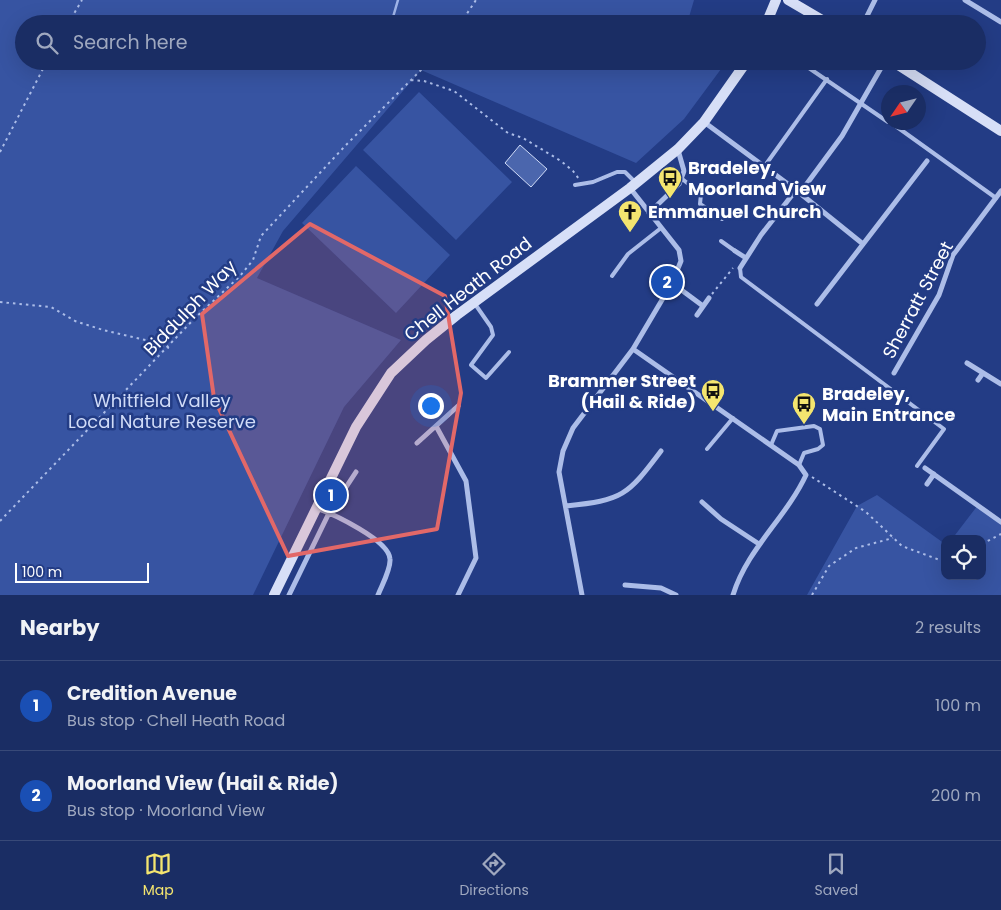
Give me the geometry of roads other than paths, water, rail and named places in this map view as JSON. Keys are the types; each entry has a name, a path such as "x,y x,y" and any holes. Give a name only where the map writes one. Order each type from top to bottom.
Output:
{"street":[{"path":"770,15 776,0"},
{"path":"788,0 814,15"},
{"path":"868,15 875,0"},
{"path":"965,0 1001,22"},
{"name":"Chell Heath Road","path":"274,595 356,427 391,373 426,340 474,302 633,185 678,149 704,122 741,70"},
{"path":"740,268 842,136 880,70"},
{"path":"906,70 1001,131"},
{"path":"704,122 798,192 863,244"},
{"path":"649,212 679,184 684,171 678,149"},
{"path":"817,304 927,161"},
{"path":"582,595 559,472 566,444 573,428 633,349 672,283 681,261 679,250 649,212 633,185"},
{"name":"Sherratt Street","path":"894,373 939,295 953,255 1001,191"},
{"path":"735,251 746,258"},
{"path":"672,283 703,306"},
{"path":"697,315 709,298"},
{"path":"633,349 799,465 805,474 800,490 759,544 738,581 733,595"},
{"path":"967,363 1001,384"},
{"path":"978,380 983,373"},
{"path":"417,443 458,406"},
{"path":"436,426 466,481 476,558 458,595"},
{"path":"566,506 598,503 620,496 636,484 661,451"},
{"path":"925,468 1001,522"},
{"path":"289,595 329,513 356,472"},
{"path":"927,484 934,474"},
{"path":"702,502 721,519 759,544"},
{"path":"316,508 329,513 382,543 389,550 391,560 378,595"},
{"path":"625,585 661,588 676,595"}],"lane":[{"path":"813,70 881,116"},
{"path":"764,166 827,79"},
{"path":"900,130 996,198"},
{"path":"575,185 592,182 617,172 625,172 633,185"},
{"path":"681,178 701,194 700,204 722,219"},
{"path":"612,276 628,254 661,228"},
{"path":"722,241 735,251"},
{"path":"740,268 741,277 944,429 917,466"},
{"path":"474,302 491,327 493,335 471,365 486,378 509,352"},
{"path":"707,449 733,418"},
{"path":"771,445 776,432 814,426 820,429 823,444 818,449 804,453 799,465"}],"waterway":[{"path":"394,15 398,0"}],"place":[{"name":"Bradeley, Moorland View","path":"670,199"},
{"name":"Emmanuel Church","path":"630,233"},
{"name":"Moorland View (Hail & Ride)","path":"667,282"},
{"name":"Brammer Street (Hail & Ride)","path":"713,412"},
{"name":"Bradeley, Main Entrance","path":"804,425"},
{"name":"Credition Avenue","path":"331,495"}],"park label":[{"name":"Whitfield Valley Local Nature Reserve","path":"162,411"}]}
